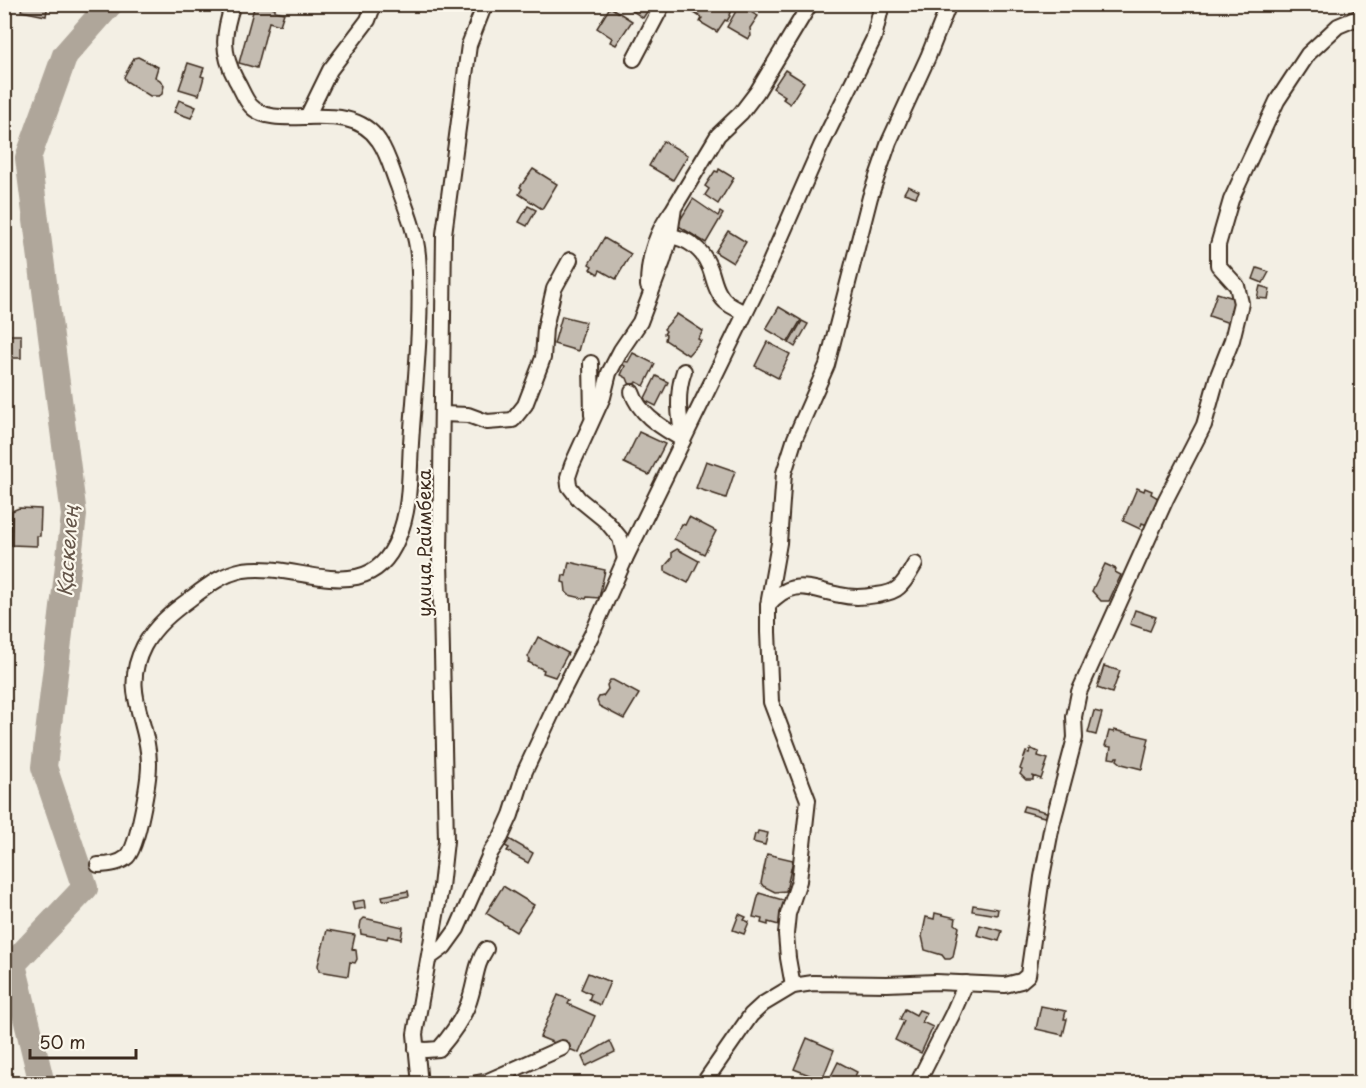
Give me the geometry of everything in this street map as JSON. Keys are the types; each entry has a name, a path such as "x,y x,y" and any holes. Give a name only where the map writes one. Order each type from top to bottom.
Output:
{"street":[{"path":"98,865 108,865 127,857 134,845 143,810 150,762 134,689 143,647 156,628 170,613 226,575 241,570 264,568 348,580 380,568 390,556 399,536 410,491 419,332 418,255 416,241 389,161 379,140 366,127 345,118 268,116 251,107 233,73 224,42 233,4"},
{"path":"307,117 330,70 368,20 374,4"},
{"name":"улица Раймбека","path":"420,1083 415,1034 441,887 446,841 440,559 444,234 469,45 485,4"},
{"path":"634,58 663,4"},
{"path":"649,297 648,277 652,246 662,225 718,135 741,113 757,92 810,4"},
{"path":"429,958 444,947 457,928 511,815 525,771 560,696 592,634 625,559 785,231 821,146 874,38 882,4"},
{"path":"793,986 786,934 788,914 799,881 808,800 771,702 768,605 779,543 784,473 795,438 827,365 870,196 889,142 928,57 949,4"},
{"path":"703,1083 752,1015 763,1004 793,986 813,983 1005,984 1021,981 1028,975 1052,825 1075,738 1074,717 1079,692 1166,499 1204,425 1217,378 1232,340 1240,303 1237,286 1218,265 1218,245 1231,200 1277,101 1308,54 1338,26 1362,16"},
{"path":"625,559 620,538 606,520 579,499 569,486 568,477 603,397 609,373 640,322 663,261 674,208"},
{"path":"669,236 681,237 702,254 709,265 719,294 727,304 745,313"},
{"path":"442,414 468,415 487,422 513,420 525,405 543,358 544,328 554,289 570,260"},
{"path":"591,363 592,420"},
{"path":"683,440 679,383 684,370"},
{"path":"632,392 635,402 643,413 683,440"},
{"path":"768,605 776,596 795,588 810,588 841,596 862,597 880,594 897,589 915,564"},
{"path":"416,1049 439,1049 448,1039 468,1004 476,968 486,949"},
{"path":"917,1083 966,983"},
{"path":"472,1083 488,1081 562,1048"}],"building":[{"path":"14,4 48,4 46,16 21,11 22,6"},
{"path":"255,4 275,8 275,11 284,13 280,25 269,22 257,68 239,63"},
{"path":"633,4 652,4 643,18 630,9"},
{"path":"695,4 734,4 727,21 725,20 717,32 700,22 702,18 691,11"},
{"path":"740,4 745,4 743,8 758,16 750,28 751,36 748,39 727,27"},
{"path":"610,7 632,21 616,45 610,42 612,38 597,28"},
{"path":"138,57 158,67 155,77 164,86 159,96 150,96 126,81 124,77 134,58"},
{"path":"188,63 204,68 199,95 179,89"},
{"path":"785,70 804,82 790,104 783,99 785,96 773,88"},
{"path":"179,100 196,107 191,118 174,112"},
{"path":"663,141 688,155 673,180 649,166"},
{"path":"533,169 557,184 542,209 519,194 522,189 520,187"},
{"path":"719,169 734,178 718,204 705,195 709,189 705,186 715,171 718,172"},
{"path":"908,186 919,191 916,197 904,193"},
{"path":"693,199 718,216 720,212 723,214 706,243 677,225"},
{"path":"528,206 536,210 527,226 519,222"},
{"path":"728,231 746,242 733,263 715,252"},
{"path":"604,238 631,254 616,279 600,270 598,274 590,269 592,266 589,264"},
{"path":"1257,268 1269,272 1263,283 1253,279"},
{"path":"1260,286 1270,289 1268,299 1257,298"},
{"path":"1217,293 1237,299 1229,323 1209,316"},
{"path":"779,307 801,320 788,342 766,329"},
{"path":"677,314 703,331 698,339 701,341 688,355 665,340 666,331 664,329"},
{"path":"562,316 586,322 578,351 554,344"},
{"path":"802,321 808,324 795,347 789,343"},
{"path":"7,335 21,335 21,358 7,358"},
{"path":"767,342 790,354 778,378 755,366"},
{"path":"633,353 655,364 644,386 637,382 632,385 627,378 621,375 625,366 622,364 623,361 628,362"},
{"path":"656,376 668,382 656,406 644,400"},
{"path":"639,432 665,444 649,475 624,463"},
{"path":"706,461 735,471 726,498 696,488"},
{"path":"1137,488 1152,491 1151,494 1158,498 1147,525 1142,523 1140,529 1123,521"},
{"path":"19,508 41,509 40,536 37,536 37,546 11,545 12,511"},
{"path":"689,517 716,531 704,554 674,539 682,524 685,525"},
{"path":"677,549 699,561 688,583 665,571 665,566 672,558 672,552"},
{"path":"569,562 605,570 599,598 587,597 586,599 569,595 566,592 565,583 562,582"},
{"path":"1105,564 1116,569 1115,572 1121,575 1109,601 1101,601 1092,591"},
{"path":"1135,610 1156,617 1150,631 1130,624"},
{"path":"538,637 568,653 555,677 543,673 544,670 528,662 530,659 528,657"},
{"path":"1104,666 1120,671 1112,693 1097,688"},
{"path":"610,680 639,694 624,719 599,706 597,701 608,689 607,685"},
{"path":"1094,711 1102,713 1096,735 1088,733"},
{"path":"1114,730 1149,738 1142,769 1122,764 1117,760 1118,757 1109,758 1111,747 1105,746 1109,731 1114,732"},
{"path":"1031,749 1039,752 1038,756 1048,759 1041,779 1033,776 1033,780 1026,780 1020,774 1026,752 1029,753"},
{"path":"1024,806 1050,813 1048,818 1022,811"},
{"path":"758,831 768,833 765,845 753,842"},
{"path":"509,839 533,853 528,863 507,851 509,848 505,846"},
{"path":"767,854 793,860 786,891 775,892 761,883"},
{"path":"503,886 534,905 516,932 486,913"},
{"path":"408,891 409,896 383,901 382,896"},
{"path":"759,893 786,901 779,925 761,923 762,919 753,917"},
{"path":"364,900 365,908 354,910 352,902"},
{"path":"973,905 998,909 997,915 972,911"},
{"path":"935,913 956,918 955,924 959,927 953,957 950,959 925,950 922,936 926,917 934,919"},
{"path":"739,914 746,917 744,920 749,922 744,934 733,930"},
{"path":"364,918 403,927 401,939 361,934 361,921"},
{"path":"980,925 1002,931 999,941 977,935"},
{"path":"327,930 355,935 352,949 356,950 357,959 355,963 350,962 348,976 319,971 318,965"},
{"path":"588,973 610,982 600,1005 589,1000 591,994 581,989"},
{"path":"558,995 570,1000 568,1004 595,1016 579,1053 540,1037"},
{"path":"1041,1006 1066,1011 1064,1019 1067,1019 1063,1035 1036,1029"},
{"path":"905,1009 916,1015 919,1010 927,1013 922,1022 933,1027 921,1053 895,1040 904,1021 900,1019"},
{"path":"807,1038 834,1050 822,1080 794,1069"},
{"path":"610,1041 615,1052 586,1066 582,1057"},
{"path":"838,1062 857,1072 851,1084 827,1084"}],"waterway":[{"name":"Қаскелең","path":"42,1084 13,964 85,888 44,767 74,515 28,158 65,55 110,4"}]}
